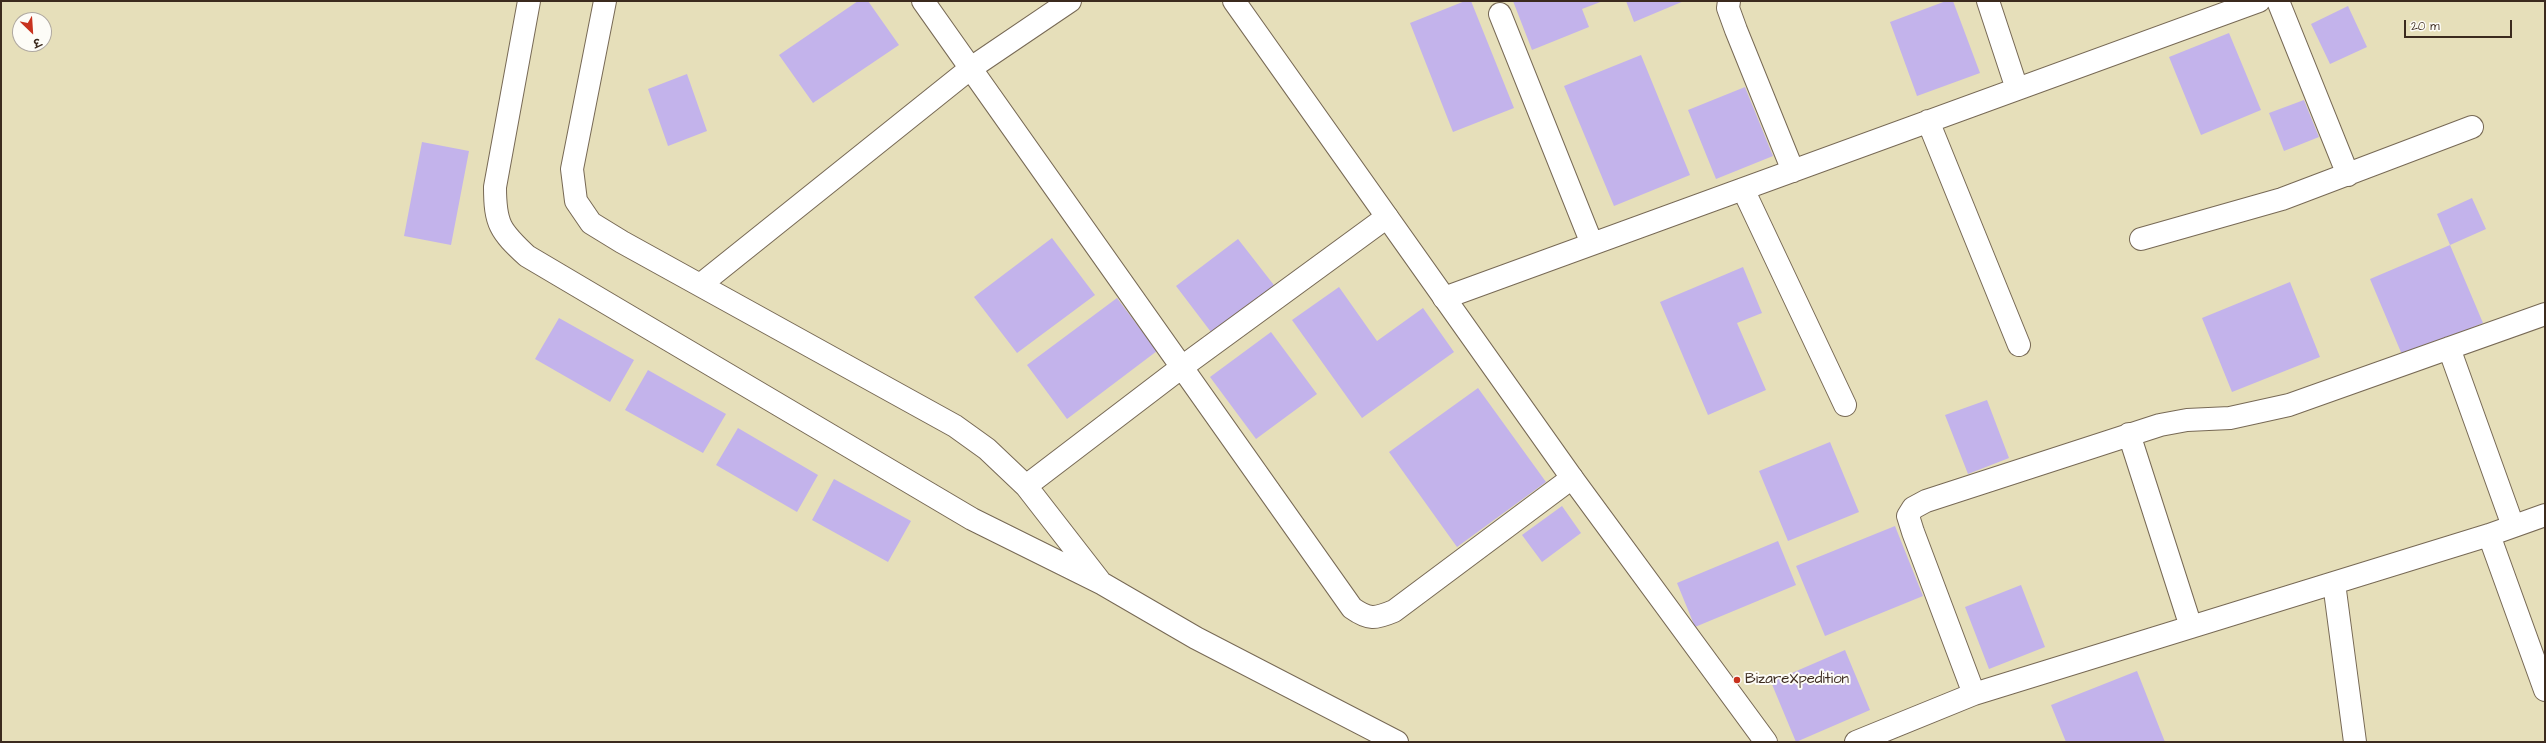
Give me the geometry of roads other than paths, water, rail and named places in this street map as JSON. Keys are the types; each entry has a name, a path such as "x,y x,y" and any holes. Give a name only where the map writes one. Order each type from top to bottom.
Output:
{"street":[{"path":"529,1 496,187 495,213 507,238 527,256 972,519 1103,584 1189,635 1397,742"},
{"path":"605,1 572,169 576,201 591,223 954,426 987,449 1026,486 1103,584"},
{"path":"923,1 1352,608 1364,616 1379,618 1394,611 1572,478"},
{"path":"700,285 971,68 1070,1"},
{"path":"1234,1 1572,478 1766,742"},
{"path":"1729,1 1728,8 1736,30 1793,171"},
{"path":"1988,1 2017,89"},
{"path":"1444,298 2259,1"},
{"path":"2278,1 2348,175"},
{"path":"1500,14 1592,244"},
{"path":"1928,121 2019,345"},
{"path":"2141,239 2282,199 2472,127"},
{"path":"1743,189 1845,405"},
{"path":"1026,486 1182,367 1387,217"},
{"path":"1974,694 1908,516 1913,508 1926,501 2129,434 2187,420 2230,418 2261,412 2545,314"},
{"path":"2449,348 2513,526"},
{"path":"2129,434 2191,627"},
{"path":"1856,742 1974,694 2489,535 2545,515"},
{"path":"2489,535 2545,690"},
{"path":"2334,583 2355,742"}],"place":[{"name":"BizareXpedition","path":"1737,680"}]}
